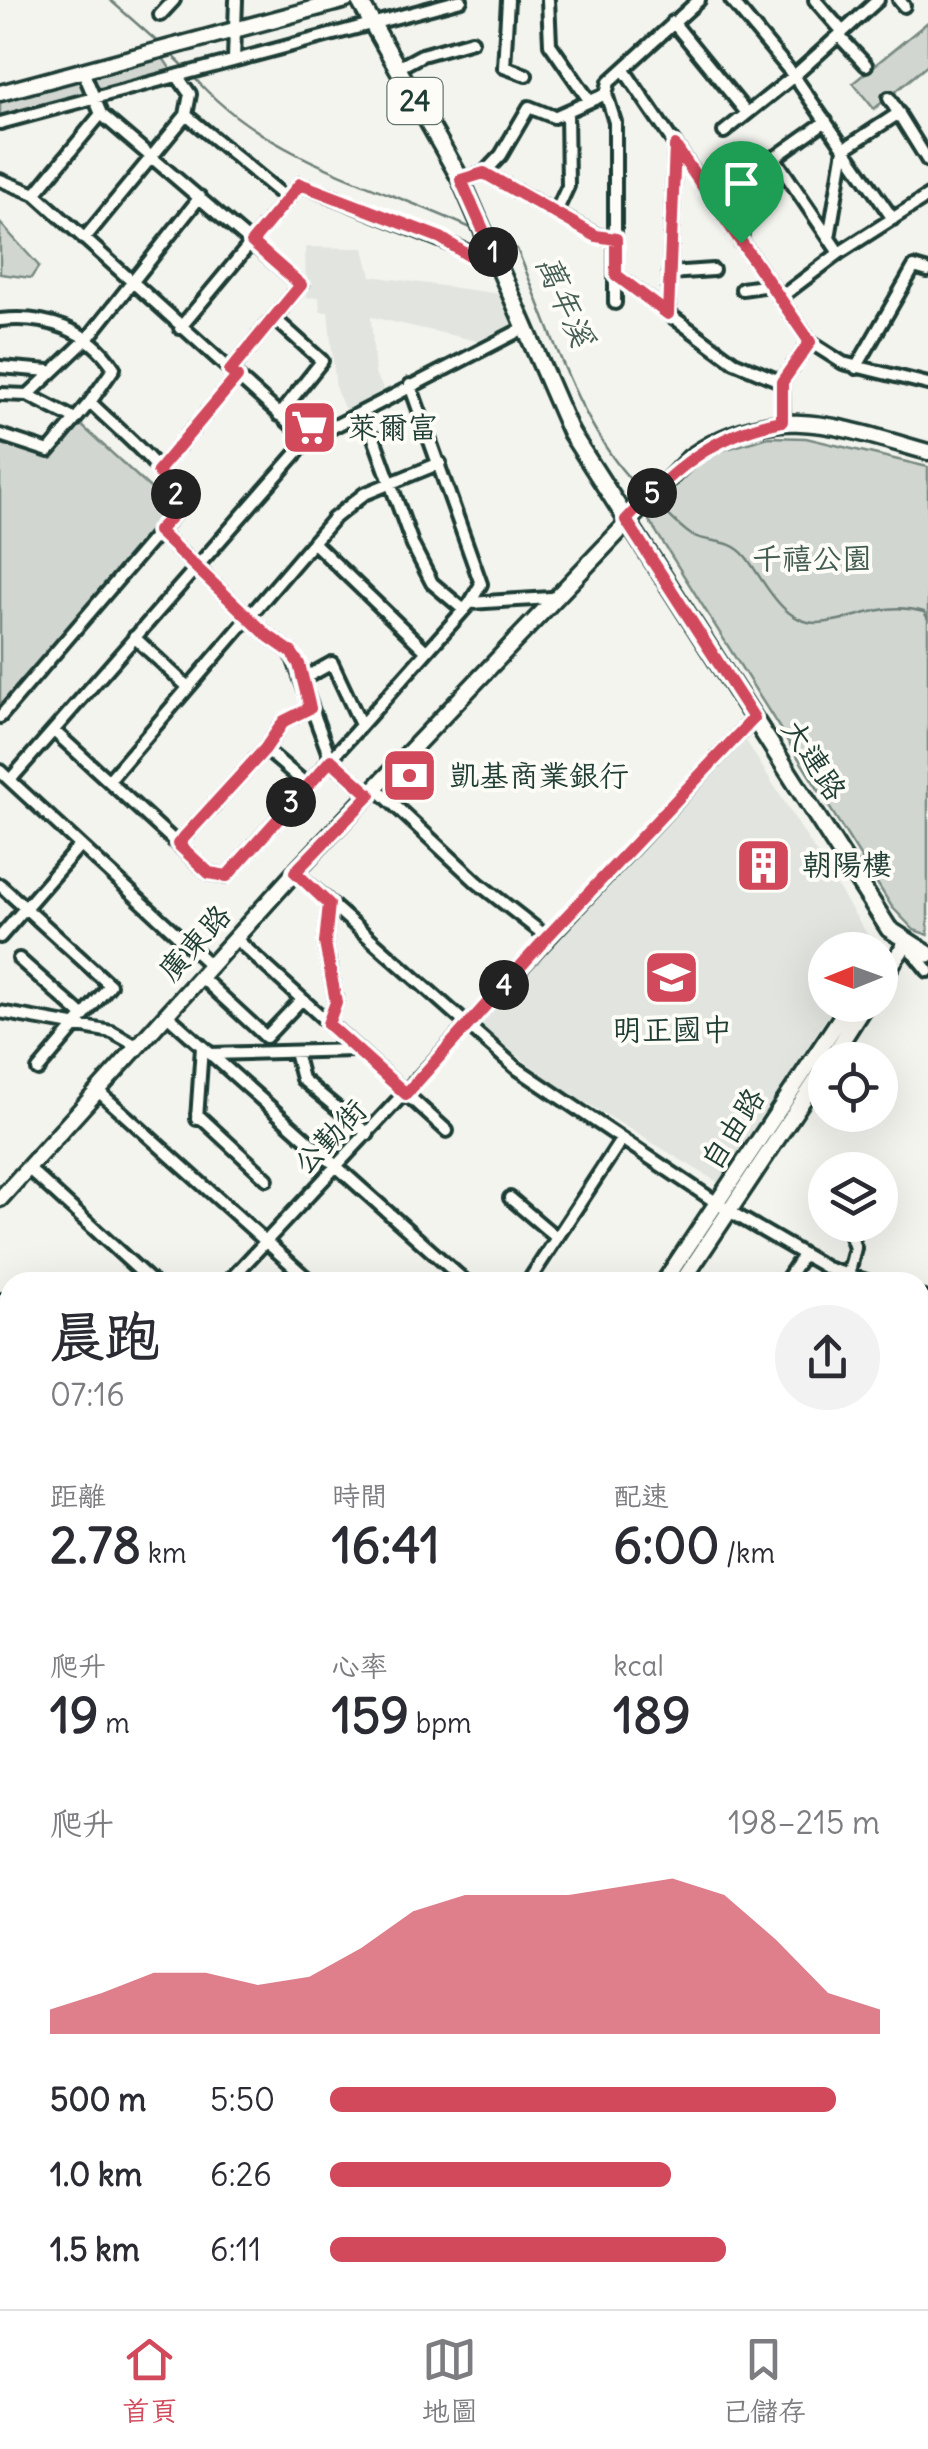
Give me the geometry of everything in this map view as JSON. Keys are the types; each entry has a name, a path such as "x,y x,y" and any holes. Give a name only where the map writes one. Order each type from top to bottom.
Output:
{"main road":[{"name":"24","path":"359,0 461,180 496,259"},
{"name":"大連路","path":"496,259 565,422 889,928 906,943"},
{"name":"24","path":"906,943 928,954"}],"street":[{"path":"160,16 174,0"},
{"path":"234,59 236,0"},
{"path":"0,93 346,0"},
{"path":"0,123 461,0"},
{"path":"508,0 504,67 526,75"},
{"path":"548,0 550,44 590,100"},
{"path":"614,303 615,122 606,94 610,82 699,0"},
{"path":"731,0 794,76 893,219"},
{"path":"815,0 866,65"},
{"path":"724,132 794,76 878,0"},
{"path":"673,22 747,113"},
{"path":"396,69 422,55 472,41"},
{"path":"624,70 810,342 830,357 856,368 928,384"},
{"path":"82,71 102,114 301,285 158,471"},
{"path":"84,239 186,115 190,94 178,77"},
{"path":"461,180 484,173 501,155 529,107 544,117 606,94"},
{"path":"888,98 928,161"},
{"path":"556,212 568,186 566,112"},
{"path":"829,238 844,149 898,113"},
{"path":"34,194 102,114"},
{"path":"186,115 288,199"},
{"path":"741,243 746,178 826,120"},
{"path":"668,314 675,146"},
{"path":"774,158 839,253"},
{"path":"484,173 596,236 616,239"},
{"path":"0,180 34,194 308,440"},
{"path":"180,328 300,184 441,238 466,254 496,259"},
{"path":"781,298 839,253 928,196"},
{"path":"28,395 88,338 200,197"},
{"path":"856,368 914,266 928,270"},
{"path":"669,273 712,270"},
{"path":"616,275 734,362 782,382"},
{"path":"742,289 770,285"},
{"path":"274,318 322,361 280,415"},
{"path":"0,320 51,322 88,338 114,368 49,452 0,435"},
{"path":"10,780 308,440 524,328"},
{"path":"810,342 782,382 782,421 823,423 928,452"},
{"path":"0,367 49,371"},
{"path":"54,732 209,873 227,876 467,607 481,584 410,385"},
{"path":"0,394 28,395 75,419"},
{"path":"0,717 181,506 158,471 90,402"},
{"name":"廣東路","path":"0,1198 295,872 658,486 690,457 720,439 782,421"},
{"path":"374,438 432,583 467,607 551,598"},
{"path":"108,780 313,542 364,494 440,462"},
{"path":"158,531 268,636 291,652 304,678 310,708 331,760 547,937"},
{"path":"313,542 426,650"},
{"path":"134,637 188,686"},
{"path":"304,678 332,663 361,724"},
{"path":"178,844 265,749 284,721 310,708"},
{"name":"公勤街","path":"241,1272 754,718"},
{"path":"265,749 306,784"},
{"path":"0,772 80,845 266,1037 302,999"},
{"path":"0,937 80,845"},
{"path":"295,872 515,1067 723,1208 839,1272"},
{"path":"0,885 110,985 38,1070"},
{"path":"328,1024 336,1002 325,943 329,904"},
{"path":"236,940 447,1132"},
{"path":"898,949 906,943"},
{"path":"898,955 906,943"},
{"name":"大連路","path":"906,943 928,971"},
{"path":"19,959 82,1016"},
{"path":"0,1012 112,1032 137,1046"},
{"path":"167,1014 455,1272"},
{"name":"自由路","path":"688,1272 838,1022"},
{"path":"206,1050 354,1050"},
{"path":"206,1050 197,1117 267,1179"},
{"path":"294,1052 302,1079 368,1134"},
{"path":"97,1090 301,1272"},
{"name":"自由路","path":"672,1272 808,1090"},
{"path":"535,1272 622,1140"},
{"path":"28,1168 141,1272"},
{"path":"510,1198 557,1238"},
{"path":"849,1272 853,1242"},
{"path":"792,1272 803,1255"}],"shaded area":[{"path":"305,247 364,248 371,276 500,294 511,325 477,341 371,317 375,374 384,389 346,412 336,390 328,312 320,312 319,297 306,298"},
{"name":"明正國中","path":"745,739 866,932 808,932 808,1022 824,1022 719,1183 555,1084 478,1026 608,875"}],"green space":[{"path":"928,22 928,65 874,109 853,83"},
{"path":"163,58 174,74 96,94 92,77"},
{"path":"82,79 88,97 0,120 0,100"},
{"path":"0,223 39,266 31,278 0,274"},
{"path":"80,424 171,507 169,515 0,713 0,442 52,458"},
{"name":"千禧公園","path":"769,437 806,438 928,467 928,935 914,930 892,907 645,514 709,454"}],"waterway":[{"name":"萬年溪","path":"110,0 161,45"},
{"name":"萬年溪","path":"171,54 187,69"},
{"name":"萬年溪","path":"192,75 253,129 288,149 475,230"},
{"path":"496,239 517,249 586,412 623,471 645,494"},
{"name":"萬年溪","path":"655,502 690,534 739,550 784,609 805,621 832,621 895,608 924,612 928,619"}],"place":[{"name":"萊爾富","path":"309,428"},
{"name":"凱基商業銀行","path":"410,776"},
{"name":"朝陽樓","path":"763,865"},
{"name":"明正國中","path":"672,978"}],"route":[{"path":"675,146 741,243 810,342 782,382 782,421 725,436 702,449 626,520 754,718 547,937 406,1094 328,1024 336,1002 325,943 329,904 295,872 370,795 331,760 227,876 209,873 178,844 265,749 284,721 294,712 310,708 304,678 291,652 268,636 158,531 181,506 175,491 158,471 237,377 230,371 301,285 252,242 300,184 441,238 466,254 498,263 461,180 484,173 596,236 616,239 616,275 668,314 675,146"}]}
